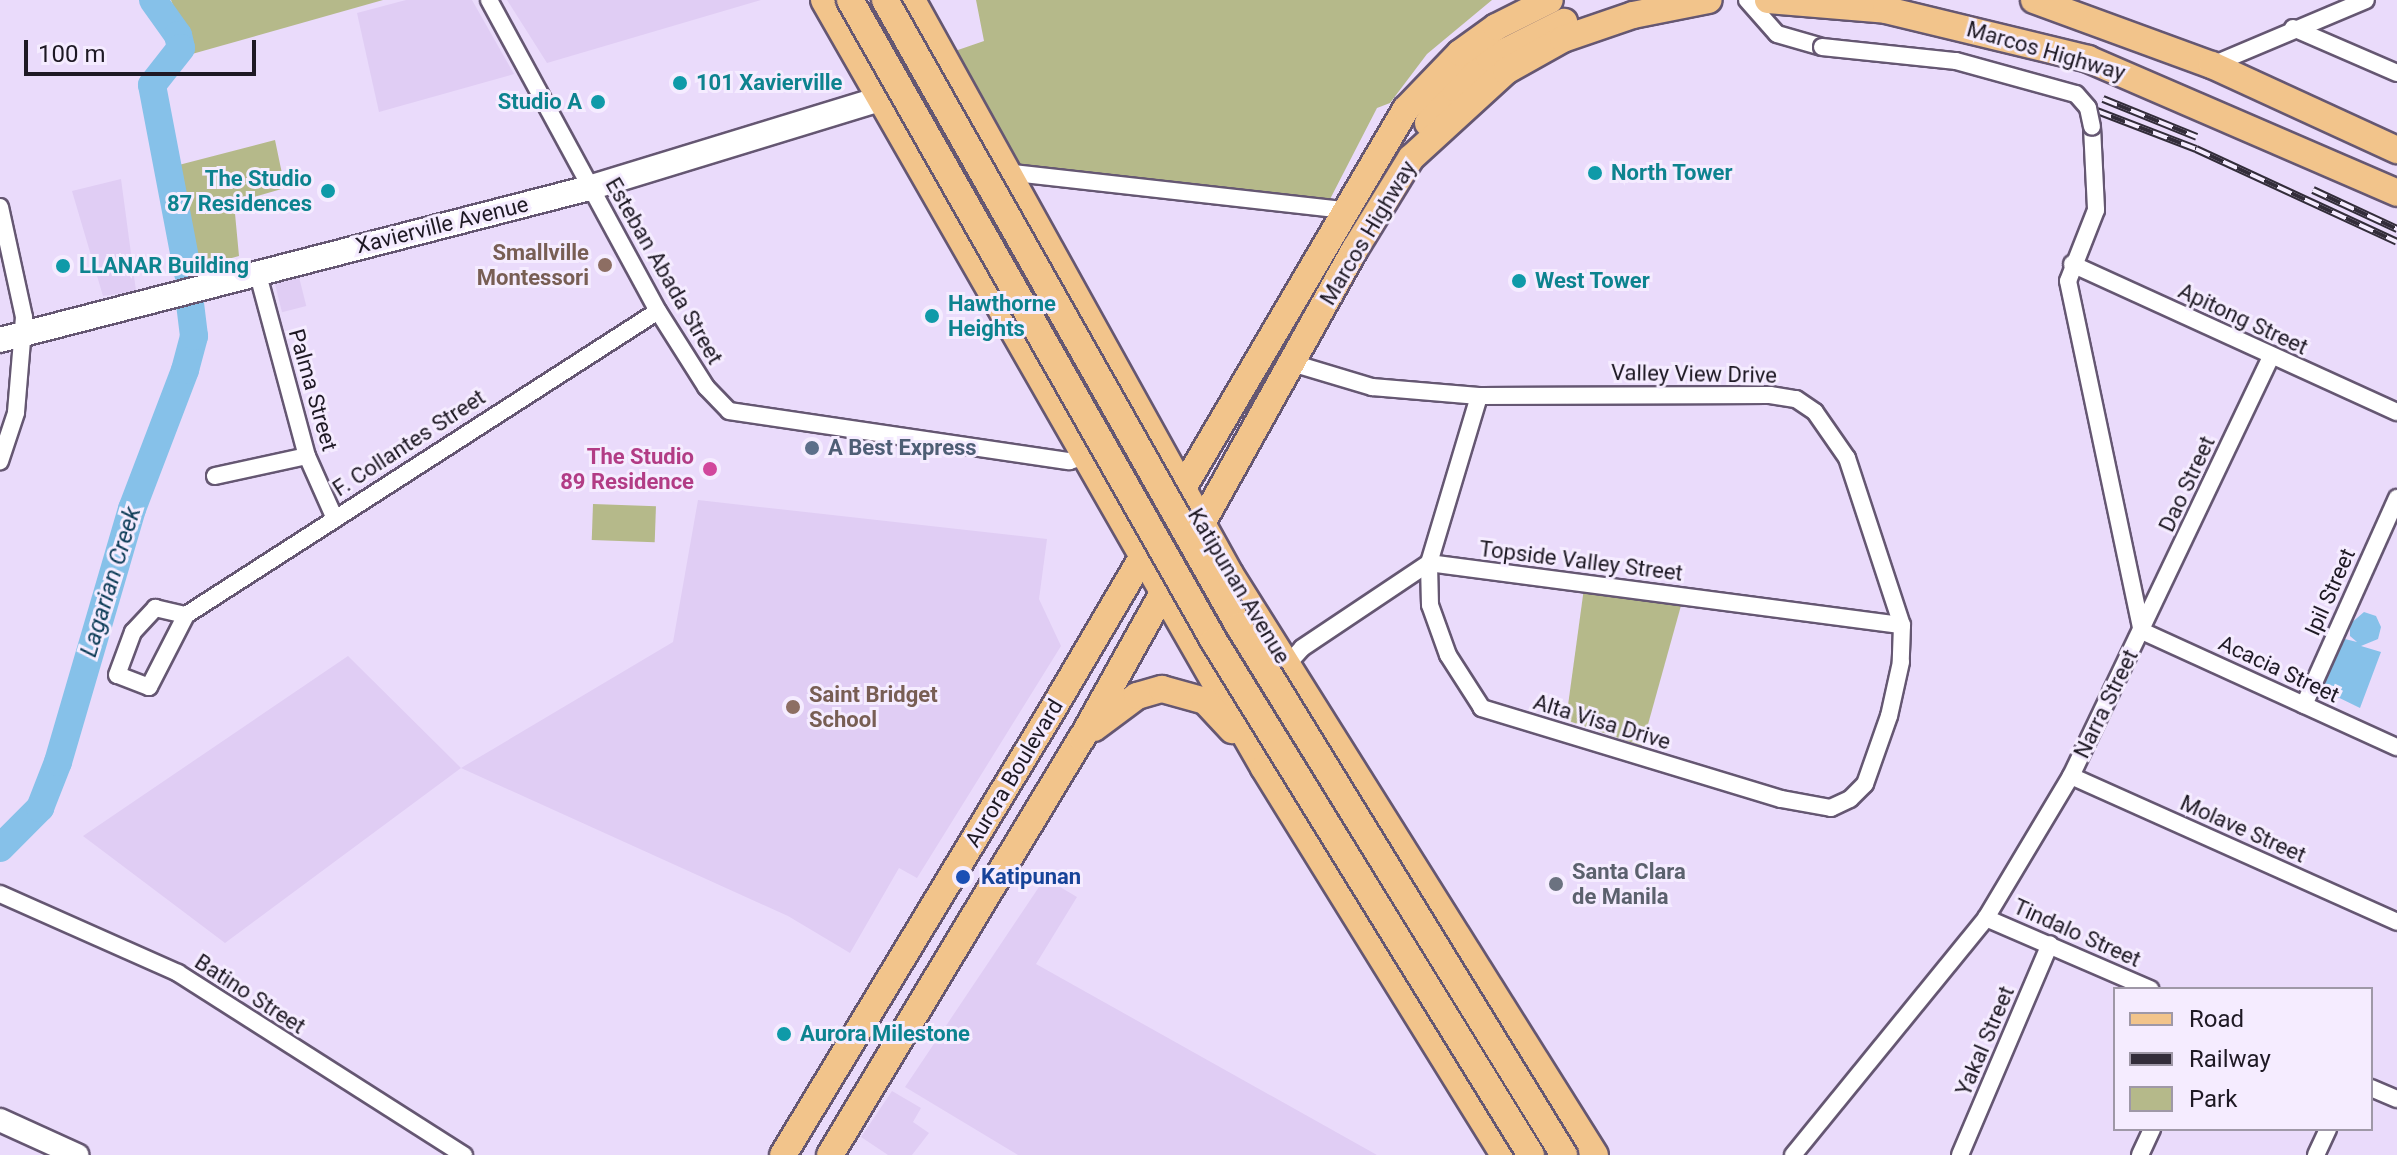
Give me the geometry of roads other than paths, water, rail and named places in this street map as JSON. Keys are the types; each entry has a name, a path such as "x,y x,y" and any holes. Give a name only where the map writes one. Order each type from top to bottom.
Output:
{"main road":[{"path":"824,0 1046,390 1229,702 1264,768 1504,1155"},
{"path":"850,0 1214,641 1531,1155"},
{"name":"Katipunan Avenue","path":"885,0 1239,626 1564,1155"},
{"name":"Katipunan Avenue","path":"912,0 1201,526 1379,816 1595,1155"},
{"name":"Marcos Highway","path":"1143,554 1406,109 1431,79 1496,27 1550,0"},
{"path":"1411,158 1418,137 1454,88 1490,59 1555,25 1629,0"},
{"name":"Marcos Highway","path":"1201,526 1411,158 1506,71 1563,39 1633,15 1709,0"},
{"name":"Marcos Highway","path":"1768,0 1886,10 2088,59 2397,193"},
{"name":"Marcos Highway","path":"2034,0 2212,65 2397,150"},
{"path":"2071,0 2110,28"},
{"name":"Xavierville Avenue","path":"11,337 257,271 589,188 881,99"},
{"path":"1005,318 1019,328 1051,322 1067,299 1066,282"},
{"path":"1046,390 1106,355"},
{"path":"1222,488 1220,526 1230,574"},
{"path":"1107,616 1121,554 1110,498"},
{"name":"Aurora Boulevard","path":"830,1155 1082,738 1201,526"},
{"name":"Aurora Boulevard","path":"794,1151 1143,554"},
{"path":"1229,702 1286,666"},
{"path":"1082,738 1137,696 1162,689 1183,692 1218,712 1264,768"},
{"path":"1297,824 1328,823 1341,816 1351,806 1355,775"},
{"path":"1322,866 1337,835 1356,821 1379,816"}],"street":[{"name":"Esteban Abada Street","path":"489,0 658,311 706,387 729,411 1069,461 1086,456"},
{"name":"Narra Street","path":"1747,0 1777,34 1822,47 1956,61 2076,94 2088,108 2099,190 2096,210 2068,281 2142,631 2071,776 1986,918 1793,1155"},
{"path":"2212,65 2293,28 2366,0"},
{"path":"2293,28 2397,73"},
{"path":"1005,172 1346,210"},
{"path":"0,207 24,317 11,337 16,413 0,461"},
{"name":"Apitong Street","path":"2075,257 2271,356 2397,412"},
{"name":"Palma Street","path":"257,271 307,456 335,519"},
{"name":"F. Collantes Street","path":"186,615 658,311"},
{"name":"Dao Street","path":"2142,631 2271,356"},
{"name":"Valley View Drive","path":"1292,363 1372,387 1479,396 1796,399 1815,412 1847,458 1902,625"},
{"name":"Alta Visa Drive","path":"1479,396 1429,563 1430,605 1448,655 1482,708 1781,799 1831,808 1865,784 1892,702 1901,662 1902,625"},
{"path":"215,476 307,456"},
{"name":"Ipil Street","path":"2304,705 2397,498"},
{"path":"1286,666 1302,648 1429,563"},
{"name":"Topside Valley Street","path":"1429,563 1902,625"},
{"path":"155,608 186,615 149,687 117,675 133,632 155,608"},
{"name":"Acacia Street","path":"2142,631 2397,747"},
{"name":"Molave Street","path":"2071,776 2397,922"},
{"name":"Batino Street","path":"3,898 178,973 464,1155"},
{"name":"Tindalo Street","path":"1986,918 2146,987"},
{"name":"Yakal Street","path":"1960,1155 2050,944"},
{"path":"2373,1089 2397,1099"},
{"path":"0,1120 77,1155"},
{"path":"2140,1155 2151,1131"},
{"path":"2316,1155 2327,1131"}],"water":[{"path":"2364,612 2376,616 2381,627 2378,639 2361,646 2381,652 2360,708 2319,688 2345,639 2357,642 2350,636 2350,624"}],"waterway":[{"name":"Lagarian Creek","path":"153,0 178,35 181,48 152,85 188,273"},
{"name":"Lagarian Creek","path":"0,848 40,808 58,762 132,509 185,370 194,336 190,303"}],"railway":[{"path":"2103,99 2197,137"},
{"path":"2097,111 2196,149 2397,242"},
{"path":"2313,190 2397,229"}],"place":[{"name":"101 Xavierville","path":"680,83"},
{"name":"Studio A","path":"598,102"},
{"name":"North Tower","path":"1595,173"},
{"name":"The Studio 87 Residences","path":"328,191"},
{"name":"Smallville Montessori","path":"605,265"},
{"name":"LLANAR Building","path":"63,266"},
{"name":"West Tower","path":"1519,281"},
{"name":"Hawthorne Heights","path":"932,316"},
{"name":"A Best Express","path":"812,448"},
{"name":"The Studio 89 Residence","path":"710,469"},
{"name":"Saint Bridget School","path":"793,707"},
{"name":"Katipunan","path":"963,877"},
{"name":"Santa Clara de Manila","path":"1556,884"},
{"name":"Aurora Milestone","path":"784,1034"}]}
